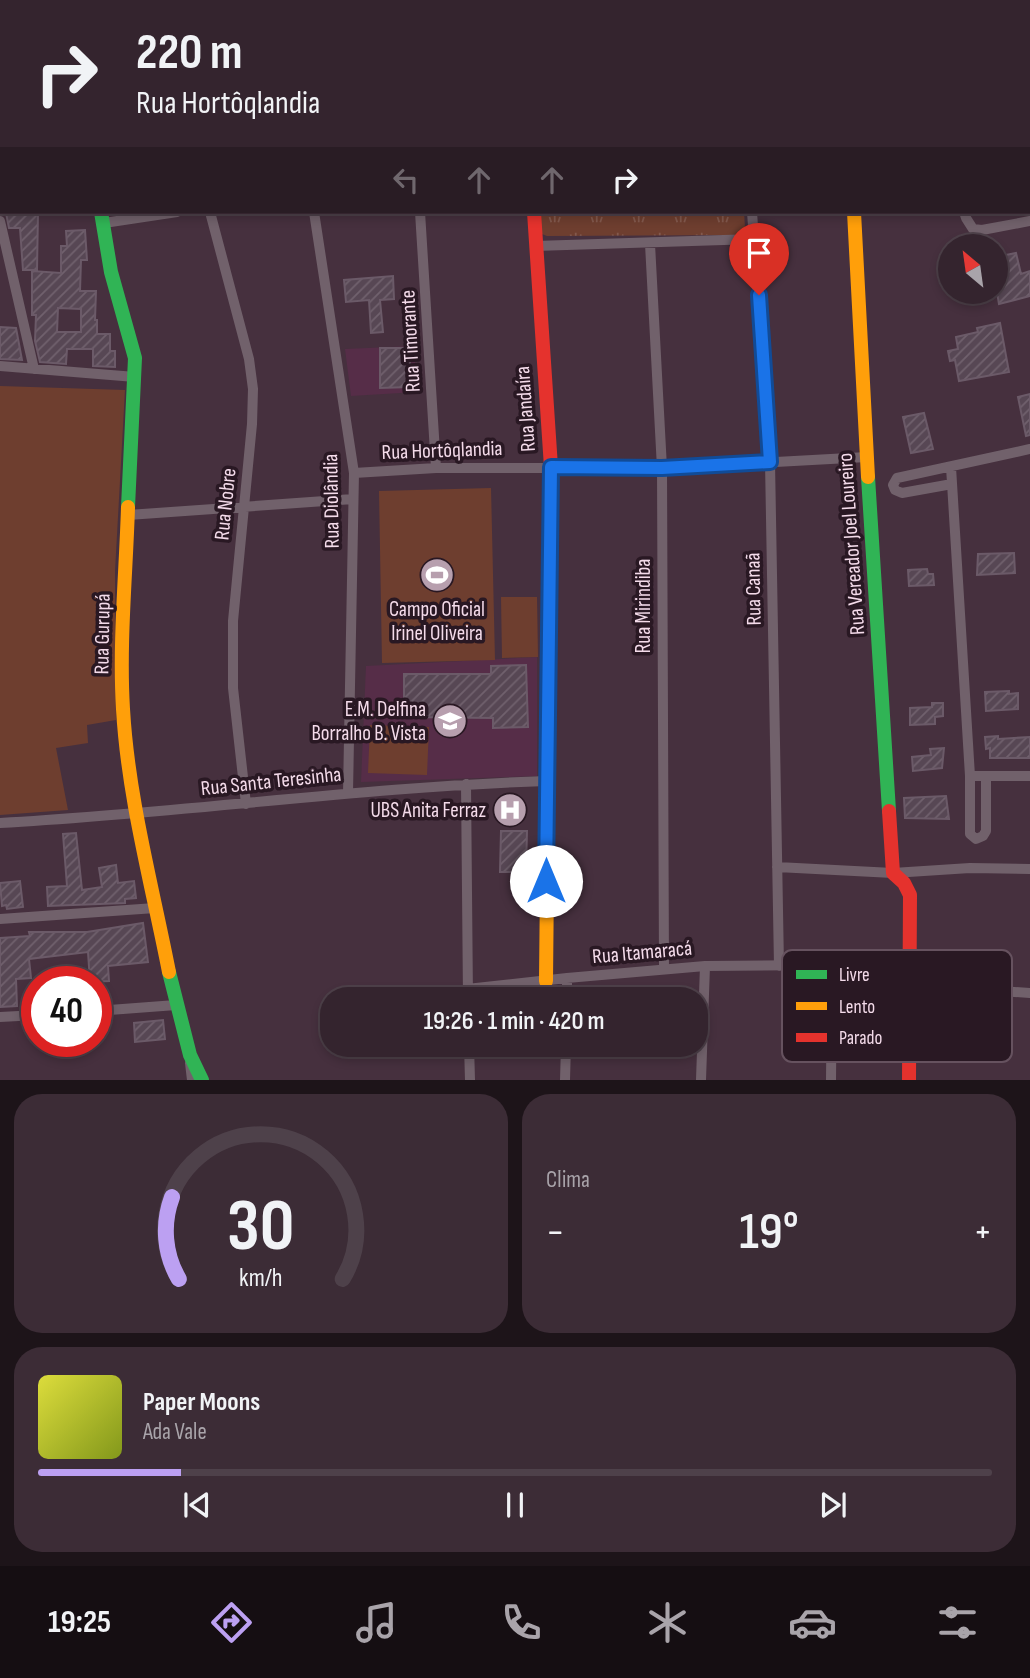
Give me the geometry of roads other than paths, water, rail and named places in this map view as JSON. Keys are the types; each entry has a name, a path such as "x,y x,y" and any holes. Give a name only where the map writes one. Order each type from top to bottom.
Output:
{"street":[{"path":"102,218 152,214"},
{"name":"Rua Nobre","path":"211,214 249,359 253,389 233,621 233,688 246,804"},
{"name":"Rua Diolândia","path":"314,214 354,473 348,793"},
{"name":"Rua Timorante","path":"420,214 436,468"},
{"name":"Rua Jandaíra","path":"534,214 551,467 546,981"},
{"name":"Rua Canaã","path":"752,214 770,462 779,965"},
{"name":"Rua Vereador Joel Loureiro","path":"855,214 893,873 904,883 910,895 911,950"},
{"path":"965,214 973,229 982,230 1030,221"},
{"name":"Rua Gurupá","path":"102,218 111,272 135,358 122,606 123,710 137,814 155,908 176,1005 190,1055 202,1080"},
{"path":"0,221 34,369"},
{"path":"535,246 755,239"},
{"name":"Rua Mirindiba","path":"650,244 662,468 664,969"},
{"path":"0,366 135,377"},
{"path":"952,484 902,493 895,490 893,485 897,478 1030,449"},
{"name":"Rua Hortôqlandia","path":"354,473 436,468 662,468 867,457"},
{"path":"951,467 970,776 970,834 979,839 986,831 986,776"},
{"path":"128,515 353,499"},
{"path":"970,776 1030,776"},
{"name":"Rua Santa Teresinha","path":"0,823 137,814 348,793 546,781"},
{"path":"466,784 468,987"},
{"path":"777,867 893,873 970,868 1030,869"},
{"path":"0,919 155,908"},
{"name":"Rua Itamaracá","path":"510,987 567,978 664,969 779,965"},
{"path":"701,1080 705,966"},
{"path":"567,978 567,987"},
{"path":"1012,992 1030,993"},
{"path":"112,1010 176,1005"},
{"path":"0,1017 21,1016"},
{"name":"Rua Gurupá","path":"190,1055 192,1080"},
{"path":"469,1057 470,1080"},
{"path":"565,1080 566,1057"},
{"name":"Rua Itamaracá","path":"831,1062 831,1080"},
{"name":"Rua Vereador Joel Loureiro","path":"909,1062 909,1080"}],"place":[{"name":"Campo Oficial Irinel Oliveira","path":"437,575"},
{"name":"E.M. Delfina Borralho B. Vista","path":"450,721"},
{"name":"UBS Anita Ferraz","path":"510,810"}]}
